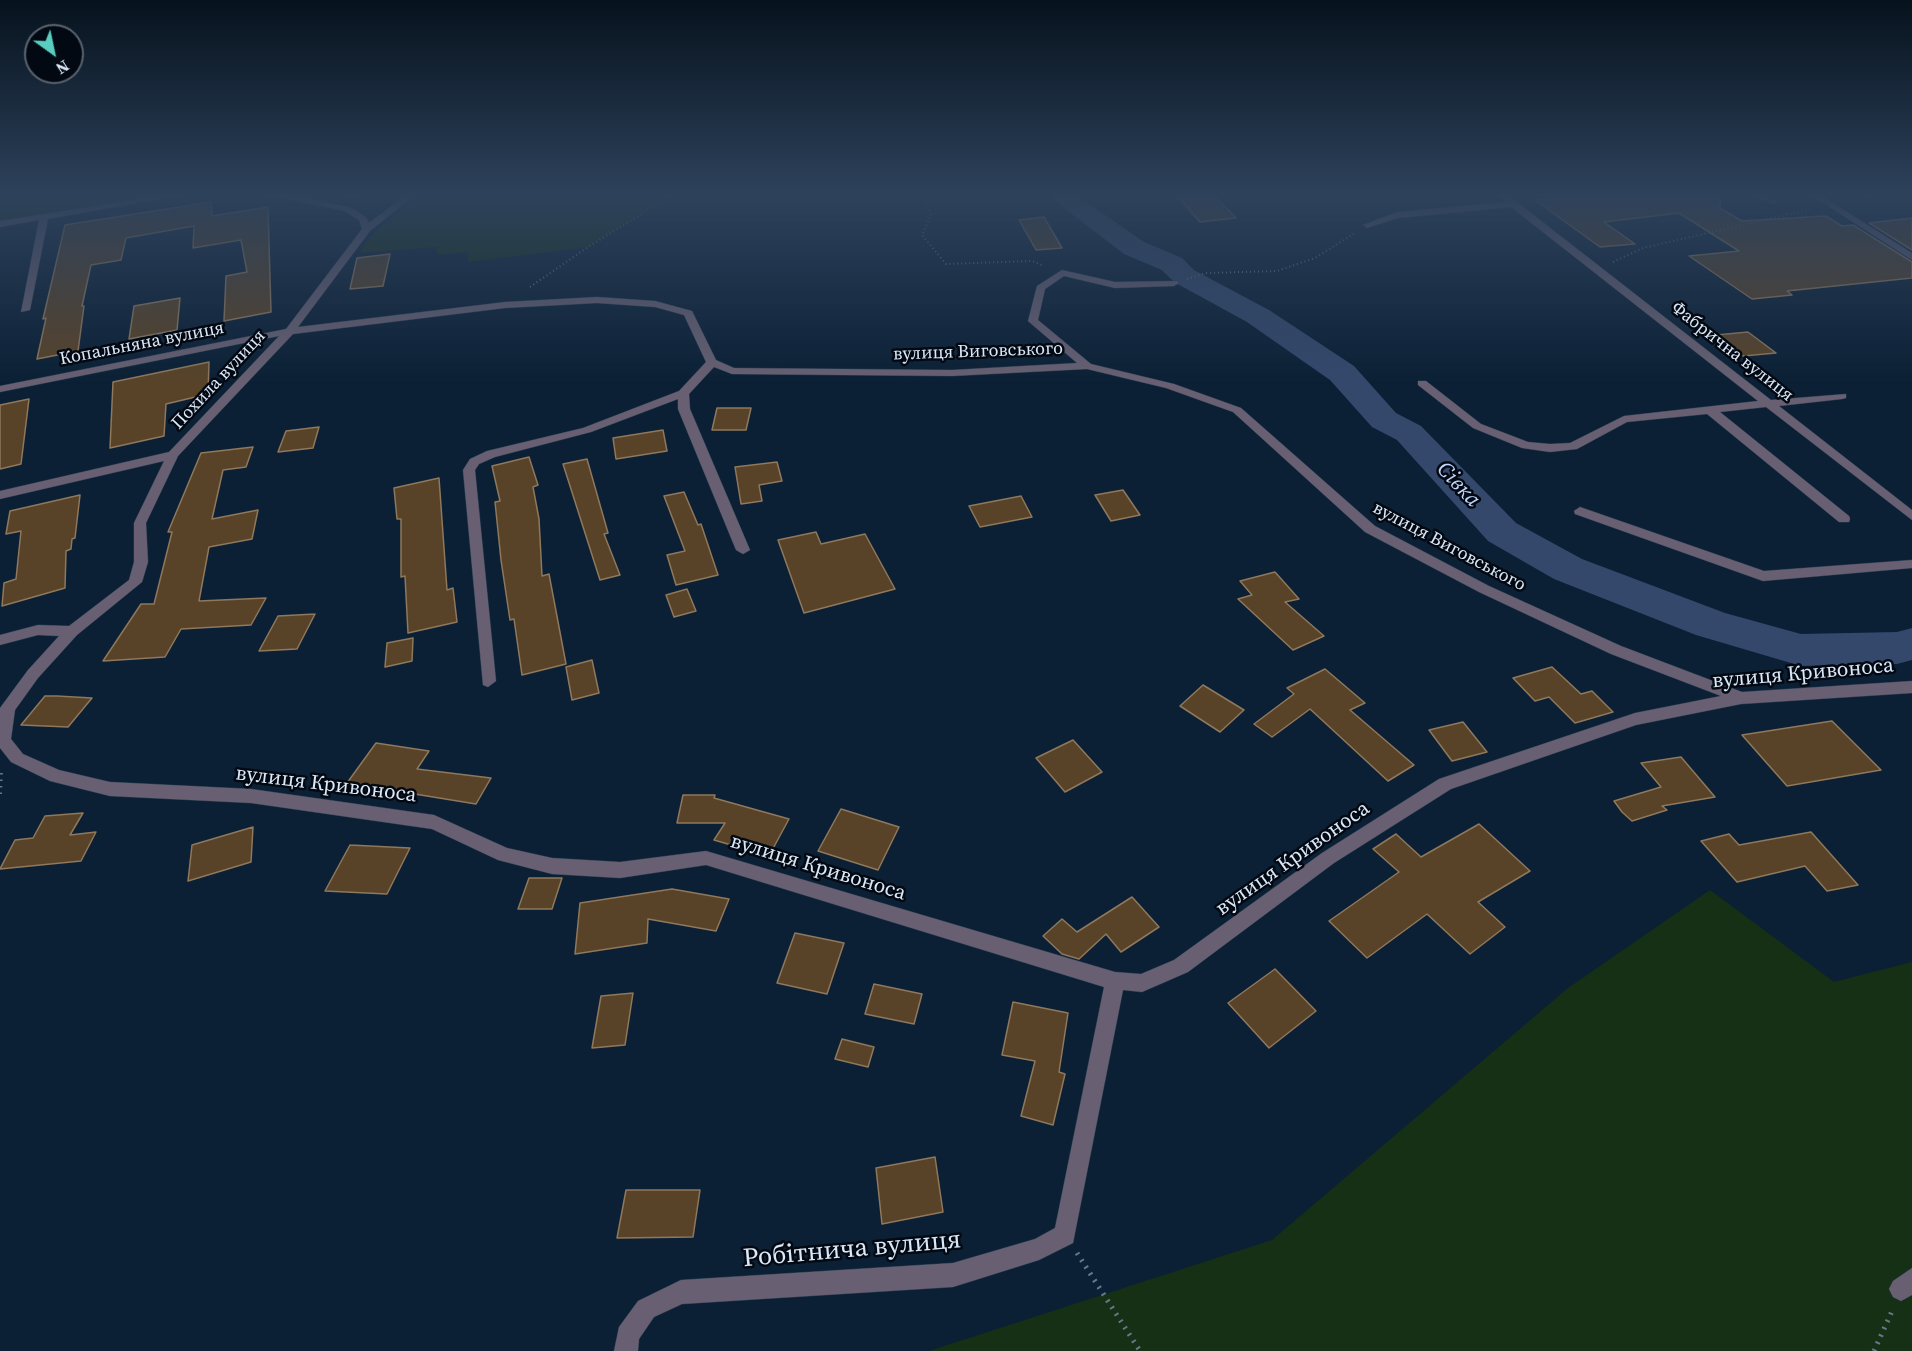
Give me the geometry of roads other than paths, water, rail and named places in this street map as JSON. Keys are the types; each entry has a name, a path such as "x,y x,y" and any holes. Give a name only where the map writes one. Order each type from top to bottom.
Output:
{"street":[{"path":"25,310 36,258"},
{"path":"290,331 345,258"},
{"name":"Фабрична вулиця","path":"1584,258 1912,516"},
{"path":"1088,366 1033,321 1040,288 1062,273 1115,285 1174,283"},
{"path":"290,331 505,305 597,300 655,304 688,313 712,362 683,393 587,430 491,454 474,462 469,470 488,681"},
{"name":"Копальняна вулиця","path":"0,389 290,331"},
{"name":"Похила вулиця","path":"173,455 290,331"},
{"name":"вулиця Виговського","path":"712,362 732,371 952,373 1088,366 1170,386 1237,410 1370,529 1484,589 1616,650 1741,698"},
{"path":"1422,384 1477,426 1526,446 1550,448 1573,446 1624,419 1842,396"},
{"path":"683,393 684,409 742,550"},
{"path":"1710,410 1844,519"},
{"path":"0,495 173,455"},
{"name":"вулиця Кривоноса","path":"173,455 140,523 141,562 135,582 72,631 33,674 7,710 3,740 17,758 57,776 110,789 251,796 434,822 504,855 552,866 620,870 706,858 1115,981 1142,983 1181,966 1328,858 1445,784 1635,718 1741,698 1912,687"},
{"path":"1580,511 1763,576 1912,564"},
{"path":"0,640 38,630 72,631"},
{"name":"Робітнича вулиця","path":"626,1351 627,1335 646,1309 681,1292 953,1275 1038,1249 1065,1235 1115,981"}],"waterway":[{"name":"Сівка","path":"1158,258 1172,264 1184,276 1258,316 1309,353 1342,373 1384,420 1409,433 1502,532 1568,569 1711,624 1801,650 1897,648 1912,644"}]}
